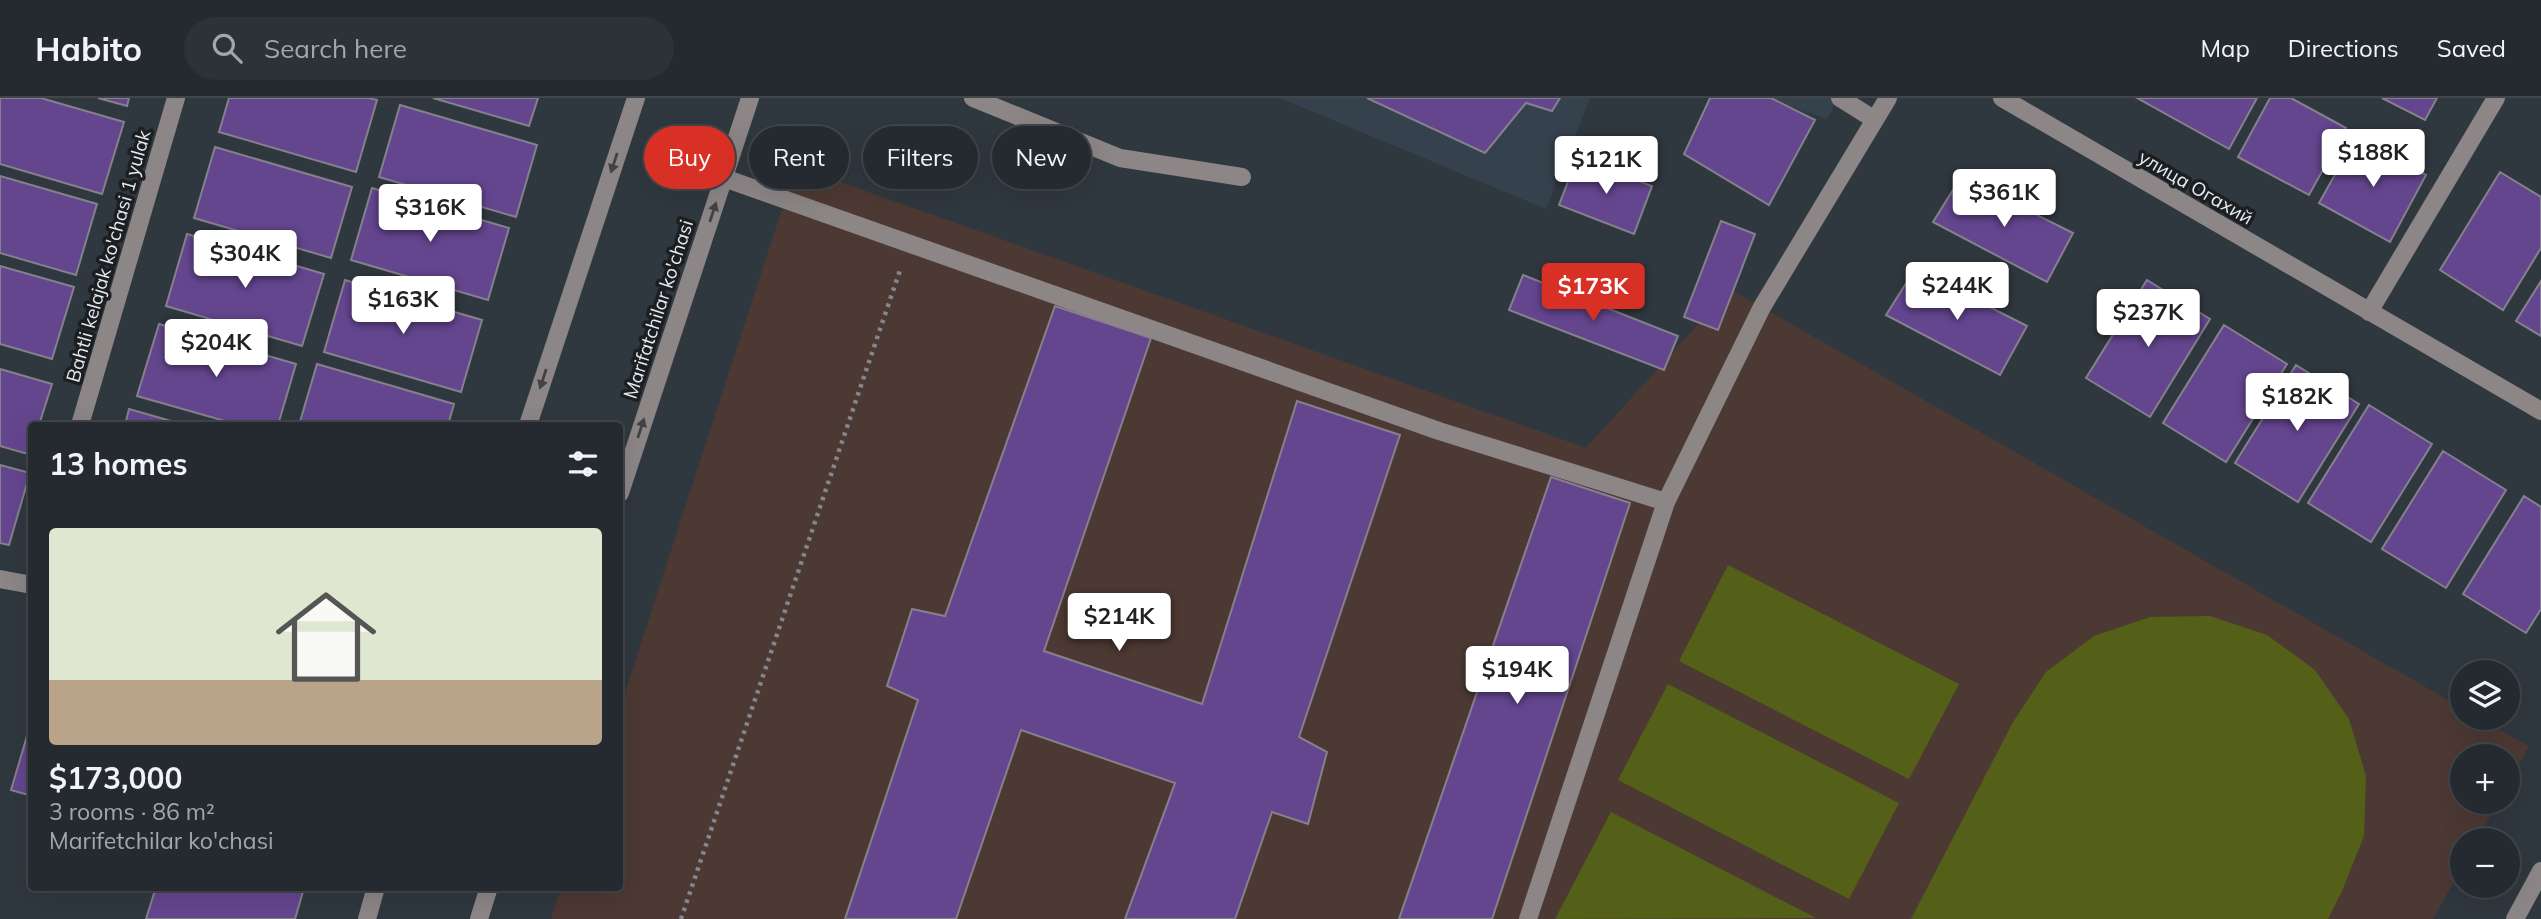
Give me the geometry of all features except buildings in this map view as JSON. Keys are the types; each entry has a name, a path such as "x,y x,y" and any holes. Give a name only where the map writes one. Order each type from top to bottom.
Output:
{"street":[{"name":"Bahtli kelajak ko'chasi 1 yulak","path":"81,422 176,98"},
{"path":"529,422 636,98"},
{"name":"Marifatchilar ko'chasi","path":"735,144 750,98"},
{"path":"973,98 1120,158 1242,177"},
{"path":"1840,98 1875,120"},
{"path":"1528,919 1666,502 1762,307 1888,98"},
{"name":"улица Огахий","path":"2002,98 2541,411"},
{"path":"2369,312 2496,98"},
{"path":"735,182 1439,431 1666,502"},
{"name":"Marifatchilar ko'chasi","path":"623,484 720,189"},
{"path":"0,579 28,584"},
{"path":"2515,919 2541,871"},
{"path":"367,919 375,891"},
{"path":"479,919 488,891"}],"path":[{"path":"681,919 909,244"}],"shaded area":[{"path":"1280,98 1590,98 1546,209"},
{"path":"1765,98 1838,98 1827,119"},
{"path":"849,185 1586,448 1730,289 2450,701 2450,730 2500,730 2529,746 2520,763 2520,744 2450,744 2450,814 2491,814 2484,828 2450,828 2450,889 2433,919 551,919 560,891 623,891 623,699 789,189 849,189"}],"green space":[{"path":"1728,565 1959,684 1909,779 1679,661"},
{"path":"2210,616 2267,635 2315,670 2349,719 2366,776 2364,836 2328,919 1911,919 2013,722 2046,672 2094,636 2150,617"},
{"path":"1668,684 1899,803 1849,899 1618,780"},
{"path":"1611,812 1816,918 1555,919"}]}
